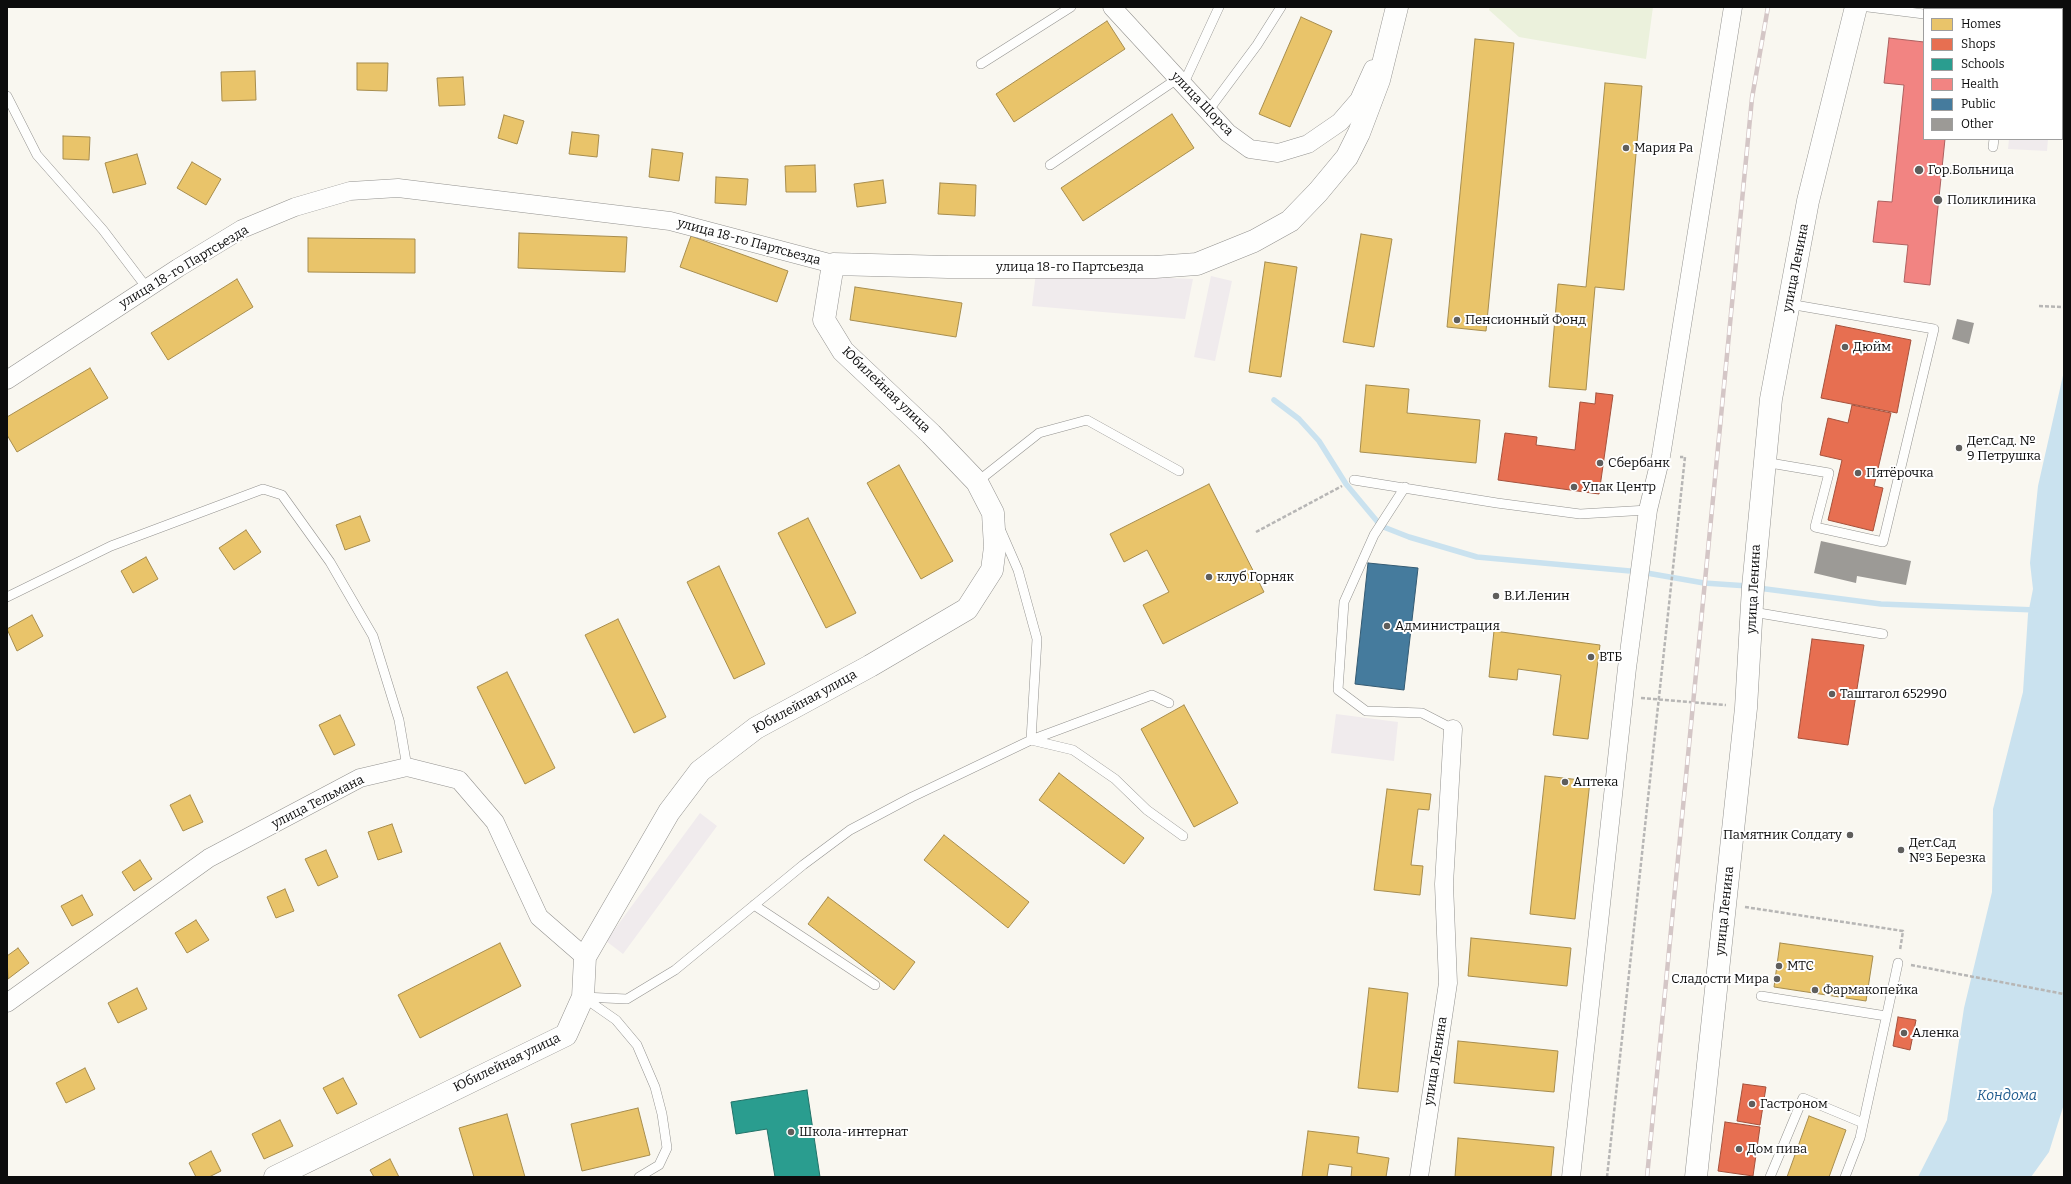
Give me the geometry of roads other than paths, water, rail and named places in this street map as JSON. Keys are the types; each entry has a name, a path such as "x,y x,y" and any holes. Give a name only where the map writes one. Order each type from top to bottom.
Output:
{"street":[{"name":"улица Щорса","path":"1112,7 1228,133 1250,149 1278,153 1308,144 1340,122 1359,100 1395,16"},
{"path":"1571,1177 1623,697 1648,510 1661,456 1733,7"},
{"name":"улица Ленина","path":"1696,1177 1746,708 1753,612 1753,587 1771,399 1808,201 1856,7"},
{"name":"улица 18-го Партсьезда","path":"7,380 147,288 242,229 294,207 350,191 398,188 670,221 833,264 948,267 1155,267 1197,264 1226,254 1254,241 1290,221 1318,192 1347,157 1359,133 1379,80 1395,16"},
{"name":"Юбилейная улица","path":"275,1177 566,1035 583,997 585,957 670,812 700,771 756,728 870,666 967,609 992,570 995,547 993,513 977,482 931,434 843,351 824,320 833,264"},
{"name":"улица Ленина","path":"1419,1177 1448,983 1444,884 1453,729"},
{"name":"улица Тельмана","path":"7,1003 209,858 360,778 407,767 459,780 495,822 539,917 585,957"}],"lane":[{"path":"981,64 1071,7"},
{"path":"1050,166 1180,82 1219,7"},
{"path":"1208,111 1257,45 1280,7"},
{"path":"1868,7 1923,14"},
{"path":"7,96 37,155 103,230 147,288"},
{"path":"1764,462 1829,472 1815,527 1883,542 1934,329 1789,304"},
{"path":"977,482 1039,433 1087,420 1179,471"},
{"path":"1354,480 1497,503 1580,514 1648,510"},
{"path":"1405,487 1374,535 1344,602 1338,690 1366,711 1422,713 1453,729"},
{"path":"7,597 112,546 256,491 263,489 282,495 330,562 373,636 399,720 407,767"},
{"path":"993,513 1018,570 1037,639 1031,740"},
{"path":"1753,612 1882,634"},
{"path":"583,997 627,999 676,970 803,865 850,830 912,797 1031,740 1152,695 1169,703"},
{"path":"1031,740 1073,750 1116,779 1147,810 1183,836"},
{"path":"754,905 875,985"},
{"path":"1845,1177 1860,1138 1886,1016 1903,964"},
{"path":"1761,996 1886,1016"},
{"path":"583,997 616,1020 637,1045 655,1087 662,1114 667,1148 659,1166 639,1177"},
{"path":"1770,1177 1803,1098 1863,1123"}],"water":[{"name":"Кондома","path":"2064,371 2064,1104 2049,1152 2031,1177 1918,1177 1947,1120 1964,1008 1992,892 1993,809 2023,692 2028,614 2033,589 2030,563 2038,486"}],"waterway":[{"path":"1274,400 1299,419 1319,441 1346,484 1381,526 1409,537 1477,557 1641,572 1704,583 1748,586"},
{"path":"1758,588 1881,604 2036,610"}],"railway":[{"path":"1647,1177 1752,98 1768,7"}],"place":[{"name":"Мария Ра","path":"1626,148"},
{"name":"Гор.Больница","path":"1919,170"},
{"name":"Поликлиника","path":"1938,200"},
{"name":"Пенсионный Фонд","path":"1457,320"},
{"name":"Дюйм","path":"1845,347"},
{"name":"Дет.Сад. № 9 Петрушка","path":"1959,448"},
{"name":"Сбербанк","path":"1600,463"},
{"name":"Пятёрочка","path":"1858,473"},
{"name":"Упак Центр","path":"1574,487"},
{"name":"клуб Горняк","path":"1209,577"},
{"name":"В.И.Ленин","path":"1496,596"},
{"name":"Администрация","path":"1387,626"},
{"name":"ВТБ","path":"1591,657"},
{"name":"Таштагол 652990","path":"1832,694"},
{"name":"Аптека","path":"1565,782"},
{"name":"Памятник Солдату","path":"1850,835"},
{"name":"Дет.Сад №3 Березка","path":"1901,850"},
{"name":"МТС","path":"1779,966"},
{"name":"Сладости Мира","path":"1777,979"},
{"name":"Фармакопейка","path":"1815,990"},
{"name":"Аленка","path":"1904,1033"},
{"name":"Гастроном","path":"1752,1104"},
{"name":"Школа-интернат","path":"791,1132"},
{"name":"Дом пива","path":"1739,1149"}]}
